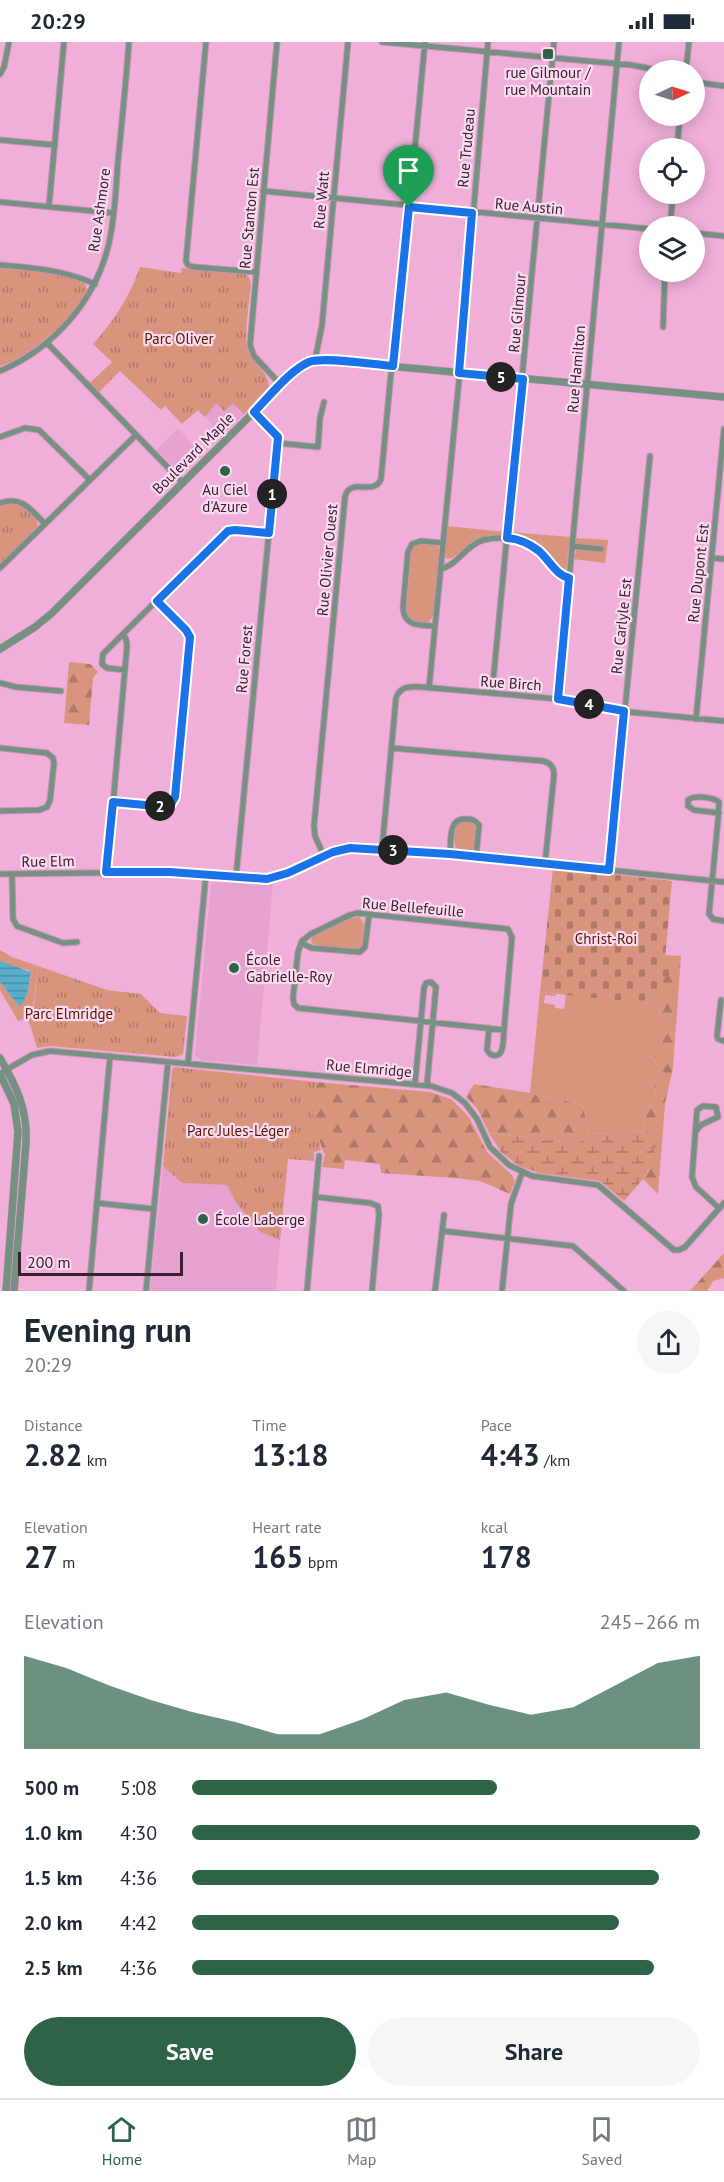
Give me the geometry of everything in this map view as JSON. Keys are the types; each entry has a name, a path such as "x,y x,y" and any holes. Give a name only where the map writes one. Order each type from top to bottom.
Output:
{"street":[{"path":"0,74 4,67 9,42"},
{"path":"49,206 64,42"},
{"name":"Rue Ashmore","path":"0,371 21,361 46,343 79,309 94,285 107,252 114,213 129,42"},
{"path":"206,42 187,263 194,267 256,272"},
{"name":"Rue Stanton Est","path":"278,42 250,350 281,385"},
{"name":"Rue Watt","path":"315,360 321,331 348,42"},
{"path":"382,42 425,44 639,67"},
{"name":"Rue Trudeau","path":"429,688 488,42"},
{"name":"Rue Gilmour","path":"492,693 554,42"},
{"name":"Rue Hamilton","path":"558,699 619,42"},
{"path":"687,60 689,42"},
{"name":"Rue Olivier Ouest","path":"324,856 315,836 314,826 345,497 351,488 372,487 381,481 425,44"},
{"path":"705,83 724,86"},
{"path":"0,140 55,145"},
{"name":"Rue Austin","path":"263,191 639,228"},
{"path":"0,202 114,213"},
{"path":"705,234 724,236"},
{"path":"0,266 60,272 94,285"},
{"path":"663,327 665,282"},
{"path":"46,343 183,483"},
{"path":"315,360 724,397"},
{"name":"Boulevard Maple","path":"0,649 35,627 52,613 281,385 299,368 315,360"},
{"path":"254,412 277,436 277,443 318,447 320,418 324,402"},
{"path":"0,437 25,428 39,430 90,480"},
{"name":"Rue Dupont Est","path":"696,719 724,429"},
{"path":"0,568 135,435"},
{"name":"Rue Forest","path":"236,877 277,443"},
{"name":"Rue Carlyle Est","path":"609,870 650,456"},
{"path":"0,503 11,500 21,502 45,524"},
{"path":"125,670 107,668 102,664 103,654 228,531 269,533"},
{"path":"441,569 447,567 480,541 507,538 538,550 562,576 569,578"},
{"path":"434,626 414,624 408,622 404,617 408,552 412,544 418,541 443,543"},
{"path":"572,546 601,549"},
{"path":"712,558 724,559"},
{"path":"113,802 166,807 175,800 190,637 157,601"},
{"path":"106,872 127,642 123,634"},
{"path":"0,684 61,691"},
{"name":"Rue Birch","path":"391,748 396,698 402,689 412,687 558,699 624,711 724,722"},
{"path":"0,748 47,753 51,755 54,763 50,800 47,807 39,810 0,810"},
{"path":"382,849 391,748 533,760 551,764 554,768 545,863"},
{"path":"718,813 692,810 688,806 688,800 692,797 717,800 719,804 709,916 715,920 724,921"},
{"path":"450,854 455,822 461,818 471,819 476,821 479,827 476,857"},
{"name":"Rue Elm","path":"0,874 170,872 262,879 277,877 345,848 450,854 724,882"},
{"path":"12,874 13,919 17,926 63,943 77,942"},
{"path":"188,1063 206,874"},
{"path":"369,914 365,947 360,952 312,948 301,943 293,998 298,1008 504,1030"},
{"name":"Rue Bellefeuille","path":"301,943 307,936 350,915 369,914 508,929 512,938 502,1051 499,1055 490,1054 487,1050 489,1028"},
{"path":"415,1084 424,985 431,982 436,987 427,1085"},
{"path":"721,1000 717,1036 718,1039 724,1041"},
{"name":"Rue Elmridge","path":"2,1073 32,1055 46,1051 427,1085 447,1091 465,1103 477,1119 493,1150 509,1165 522,1173 536,1177 598,1185 669,1247 678,1251 685,1247 722,1206"},
{"path":"89,1291 110,1056"},
{"path":"0,1058 2,1073 14,1104 18,1132 6,1291"},
{"path":"146,1291 168,1062"},
{"path":"2,1073 22,1101 27,1137 14,1291"},
{"path":"696,1131 701,1125 718,1117 716,1107 703,1106 696,1112 692,1181 696,1187 722,1206"},
{"path":"307,1291 319,1156"},
{"path":"502,1291 512,1200 522,1173"},
{"path":"316,1197 370,1203 378,1206 372,1291"},
{"path":"97,1203 154,1209"},
{"path":"435,1291 444,1215"},
{"path":"443,1231 573,1246 624,1291"}],"shaded area":[{"path":"220,389 244,414 222,435 198,410"},
{"path":"178,428 202,455 183,474 156,450"},
{"name":"École Gabrielle-Roy","path":"216,880 273,883 257,1065 201,1060 195,1055 211,884"},
{"name":"École Laberge","path":"163,1166 182,1183 227,1185 235,1201 260,1232 280,1240 276,1291 150,1291"}],"green space":[{"name":"Parc Oliver","path":"140,267 181,273 182,268 245,274 249,277 251,284 246,328 248,350 266,376 269,386 244,414 233,403 224,411 216,403 205,417 198,410 182,424 165,406 161,410 120,371 99,392 90,383 112,362 93,344 121,308"},
{"path":"0,268 64,276 84,282 87,289 82,300 50,335 24,355 0,366"},
{"path":"11,503 28,509 38,524 36,529 0,564 0,506"},
{"path":"447,526 505,532 505,535 481,538 447,559 445,556"},
{"path":"511,532 570,537 566,569 559,569 539,548 516,537"},
{"path":"575,538 608,540 605,563 573,559 577,549 601,552 603,550 576,544"},
{"path":"422,544 438,546 440,550 433,616 429,622 407,617 406,610 411,552 415,546"},
{"path":"69,662 90,664 98,672 93,678 89,725 64,723"},
{"path":"469,821 476,826 474,850 470,852 457,850 454,840 456,828 459,822"},
{"name":"Christ-Roi","path":"553,868 672,881 665,959 672,964 674,972 670,977 663,977 660,1005 540,992"},
{"path":"360,917 364,925 362,947 359,950 315,945 311,942 312,937 351,918"},
{"path":"0,950 38,966 32,1016 18,1021 0,990 0,982 18,1005 28,991 31,974 29,970 0,961"},
{"path":"665,955 681,956 673,1068 665,1104 658,1194 643,1179 652,1162 653,1132 643,1130 645,1110 656,1099 653,1073"},
{"name":"Parc Elmridge","path":"38,966 107,990 141,994 160,1013 187,1016 183,1054 176,1057 50,1046 37,1048 28,1018 33,1016"},
{"path":"540,992 556,994 556,996 545,995 544,1003 564,1009 566,994 660,1005 653,1073 656,1099 645,1110 643,1130 612,1134 588,1133 583,1105 530,1093"},
{"name":"Parc Jules-Léger","path":"174,1067 316,1082 313,1113 321,1150 314,1152 314,1161 288,1159 280,1240 260,1232 235,1201 227,1185 182,1183 163,1166"},
{"path":"316,1082 430,1092 451,1099 469,1117 487,1152 512,1175 515,1181 510,1194 480,1181 381,1173 380,1164 345,1160 344,1169 322,1167 325,1154 313,1112"},
{"path":"474,1084 583,1105 588,1133 583,1141 573,1143 489,1133 477,1108 466,1097"},
{"path":"643,1130 653,1132 655,1159 643,1179 624,1201 600,1181 539,1173 519,1166 501,1152 489,1133 573,1143 583,1141 588,1133 612,1134"},
{"path":"724,1253 724,1278 713,1281 707,1291 690,1291"}],"water":[{"path":"0,961 31,972 28,991 22,1005 18,1005 0,982"}],"place":[{"name":"rue Gilmour / rue Mountain","path":"548,54"},
{"name":"Au Ciel d'Azure","path":"225,471"},
{"name":"École Gabrielle-Roy","path":"234,968"},
{"name":"École Laberge","path":"203,1219"}],"route":[{"path":"409,207 472,213 459,373 523,379 507,538 538,550 562,576 569,578 558,699 624,711 609,870 450,854 350,848 340,849 288,873 267,879 170,872 106,872 113,802 166,807 175,800 190,637 157,601 228,531 269,533 278,437 254,412 287,379 306,363 315,360 393,366 409,207"}]}
